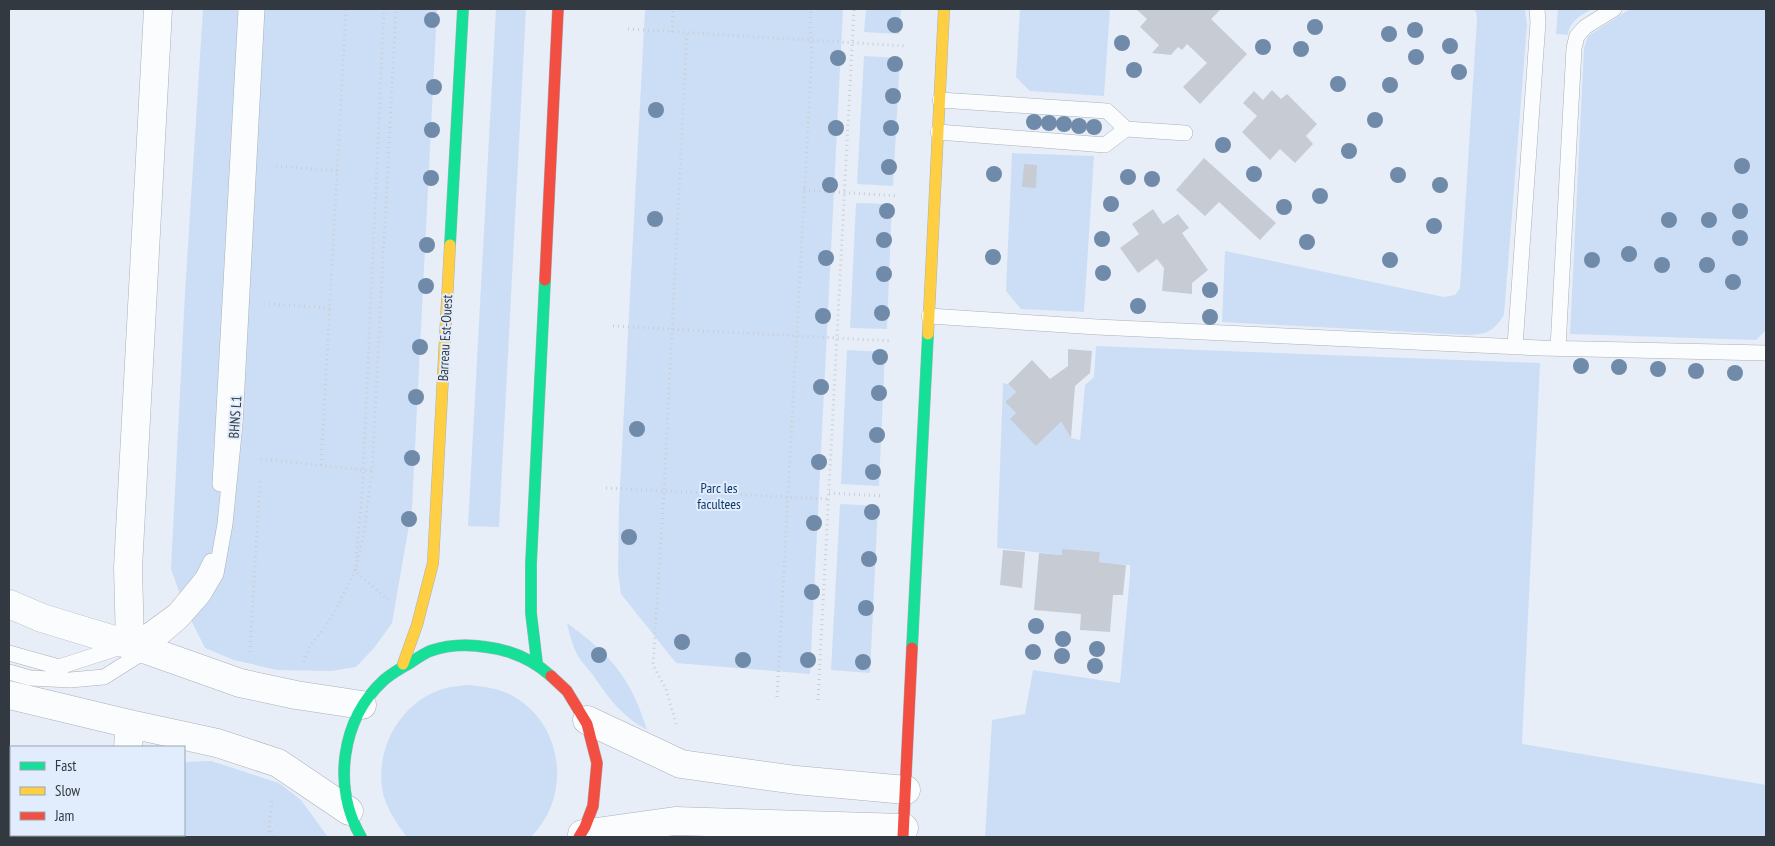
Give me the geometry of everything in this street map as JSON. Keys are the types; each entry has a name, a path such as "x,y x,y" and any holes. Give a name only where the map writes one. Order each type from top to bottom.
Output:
{"main road":[{"name":"Barreau Est-Ouest","path":"403,664 417,625 433,563 463,9"},
{"path":"537,662 531,613 531,564 558,9"},
{"path":"904,832 944,9"},
{"path":"361,837 350,811 344,784 344,757 350,730 362,705 380,682 403,664 435,649 469,644 504,649 537,662 557,678 569,691 587,720 596,748 597,778 593,806 580,836"}],"street":[{"path":"139,647 128,568 158,9"},
{"path":"9,604 42,618 139,647 240,683 296,695 362,705"},
{"path":"9,695 129,736 217,743 278,763 350,811"},
{"path":"587,720 681,764 796,780 906,790"},
{"path":"580,836 675,821 904,832"}],"lane":[{"name":"BHNS L1","path":"9,672 30,678 46,679 70,680 104,677 139,647 175,611 203,577 212,559 217,538 246,9"},
{"name":"BHNS L1","path":"9,653 59,667 139,647 181,620 204,596 216,574 225,524 236,424 257,9"},
{"path":"1515,346 1538,22 1537,9"},
{"path":"1558,348 1574,48 1577,36 1585,27 1614,9"},
{"path":"940,100 1107,111 1126,129 1185,133"},
{"path":"938,132 1105,145 1126,129"},
{"path":"929,316 1558,348 1765,351"}],"path":[{"path":"322,465 346,9"},
{"path":"355,571 363,469 384,9"},
{"path":"303,663 311,644 324,629 335,611 355,571 364,532 372,470 396,9"},
{"path":"672,32 674,9"},
{"path":"777,696 812,40 810,29 811,9"},
{"path":"818,700 854,9"},
{"path":"628,29 906,46"},
{"path":"666,689 653,664 664,491 687,33"},
{"path":"276,166 337,171"},
{"path":"804,190 899,196"},
{"path":"268,304 330,308"},
{"path":"613,326 892,341"},
{"path":"261,459 372,470"},
{"path":"606,488 829,499"},
{"path":"829,493 884,496"},
{"path":"355,571 417,625"},
{"path":"242,648 251,650"},
{"path":"268,837 268,820 273,837"}],"green space":[{"path":"203,9 437,9 412,508 392,623 374,648 356,667 331,671 277,670 234,660 205,648 185,608 171,569 185,293"},
{"path":"496,9 526,9 499,527 468,526"},
{"name":"Parc les facultees","path":"645,9 843,9 810,674 676,663 621,594 618,572 619,505"},
{"path":"866,9 901,9 899,34 864,32"},
{"path":"1020,9 1110,9 1104,96 1030,91 1016,77"},
{"path":"1473,9 1525,9 1527,25 1504,315 1500,321 1489,331 1468,335 1222,322 1225,251 1444,297 1455,295 1460,288 1477,19 1476,12"},
{"path":"1558,9 1592,9 1573,23 1568,35 1556,34"},
{"path":"1630,9 1766,9 1766,330 1756,340 1570,334 1584,48 1588,36"},
{"path":"864,56 900,58 893,186 857,184"},
{"path":"1012,153 1094,156 1084,312 1021,309 1006,291"},
{"path":"856,203 892,204 887,329 850,328"},
{"path":"1096,346 1540,363 1522,744 1766,785 1766,837 985,837 992,720 1025,714 1033,670 1120,683 1130,565 1099,562 1100,552 1062,550 1062,555 997,548 1003,383 1008,384 1016,392 1005,402 1016,413 1036,446 1061,422 1071,438 1080,440 1085,385 1094,377"},
{"path":"847,350 885,352 879,486 841,484"},
{"path":"840,504 878,506 870,673 831,670"},
{"path":"567,623 596,646 618,669 634,696 647,730 630,719 617,706 581,660 574,647"},
{"path":"469,685 508,693 530,709 543,724 552,743 556,762 557,782 553,802 544,820 531,837 407,837 394,818 384,797 381,780 386,746 393,730 415,704 430,694 449,687"},
{"path":"211,761 279,783 301,800 328,837 165,837 185,836 185,762"}],"building":[{"path":"1136,9 1221,9 1211,19 1247,54 1200,104 1183,87 1207,63 1187,44 1182,50 1178,47 1171,55 1152,53 1159,45 1140,27 1147,19"},
{"path":"1272,90 1281,99 1287,94 1317,124 1306,136 1313,144 1295,163 1280,149 1270,160 1242,132 1257,116 1243,103 1254,91 1263,100"},
{"path":"1204,158 1276,223 1260,240 1219,202 1205,216 1176,190"},
{"path":"1024,164 1037,165 1036,188 1022,187"},
{"path":"1153,209 1163,224 1178,214 1189,228 1182,233 1208,270 1192,283 1192,294 1162,291 1164,268 1157,259 1138,273 1120,248 1139,234 1132,224"},
{"path":"1068,349 1092,351 1090,373 1075,386 1071,438 1061,422 1036,446 1010,419 1016,413 1005,402 1016,392 1008,384 1032,360 1050,379 1068,366"},
{"path":"1062,549 1100,552 1099,562 1126,565 1123,595 1113,595 1110,632 1080,630 1081,614 1034,610 1039,553 1062,555"},
{"path":"1003,550 1025,552 1022,588 1000,585"}],"traffic: fast":[{"path":"450,245 463,9"},
{"path":"537,663 531,613 531,564 545,280"},
{"path":"912,648 928,334"},
{"path":"361,837 346,797 344,776 346,754 350,734 358,714 369,696 384,680 430,651 443,647 465,645 495,648 513,653 529,660 551,676"}],"traffic: slow":[{"path":"928,334 944,9"},
{"path":"403,664 417,625 433,563 450,245"}],"traffic: jam":[{"path":"545,280 558,9"},
{"path":"903,837 912,648"},
{"path":"551,676 567,691 587,724 597,763 593,806 579,837"}]}
